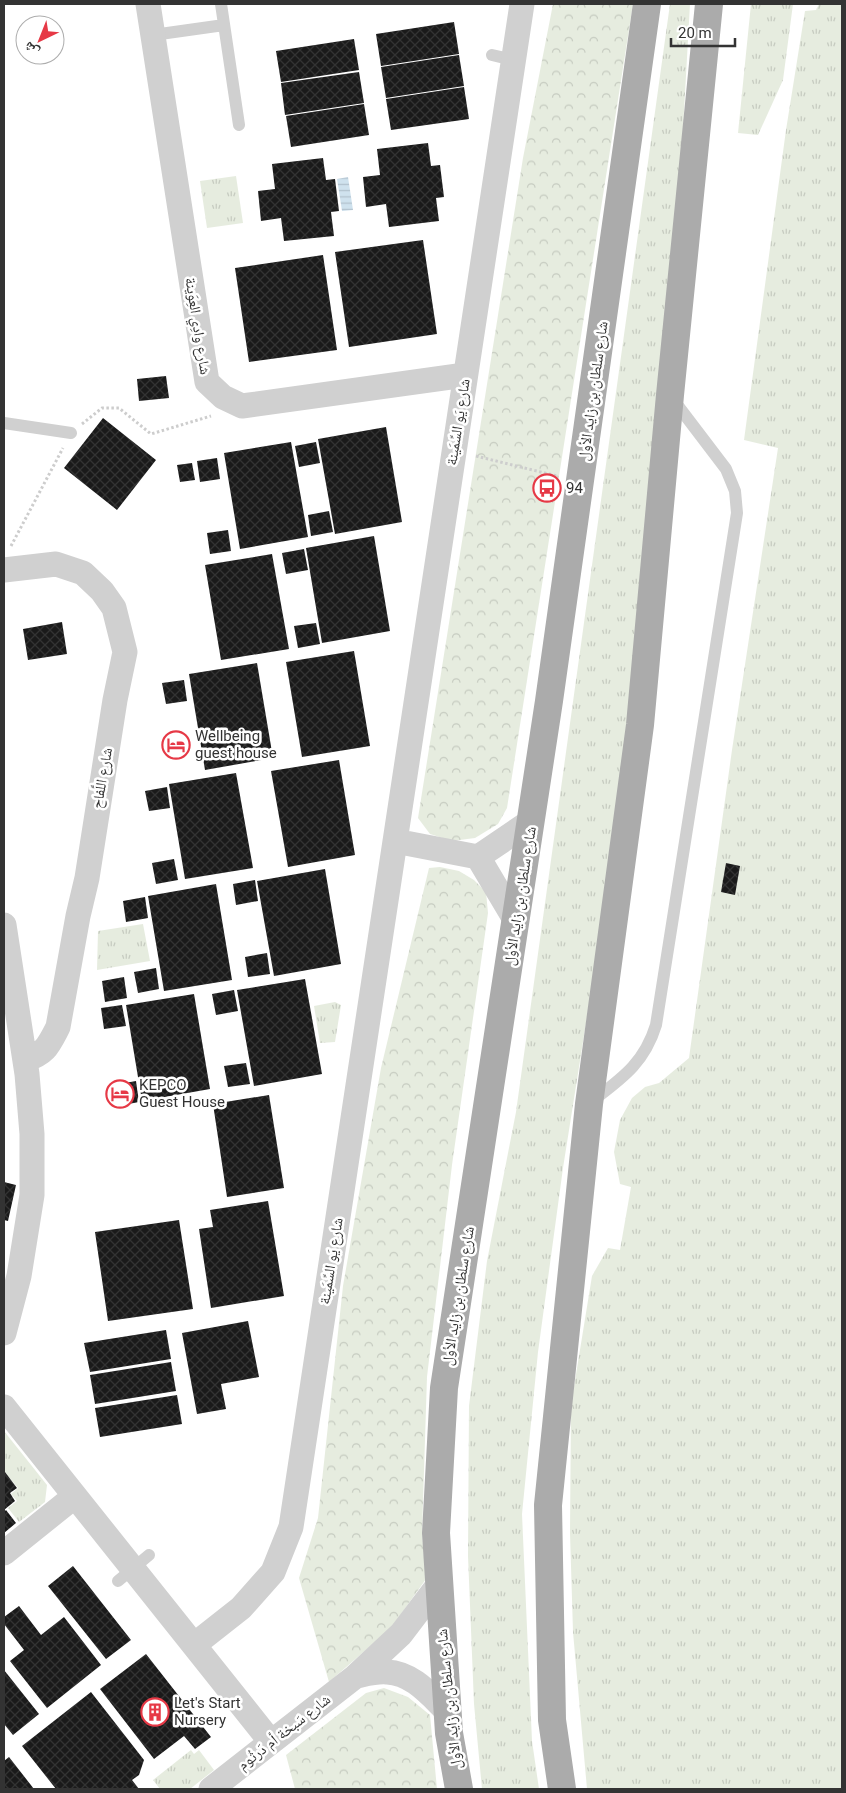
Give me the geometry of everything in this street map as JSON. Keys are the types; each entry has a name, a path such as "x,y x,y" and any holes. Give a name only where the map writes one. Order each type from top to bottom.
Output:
{"main road":[{"name":"شارع سلطان بن زايد الأول","path":"459,1789 449,1733 436,1533 444,1388 531,821 647,4"},
{"path":"562,1789 552,1720 548,1505 589,1104 640,725 670,395 712,9"}],"street":[{"name":"شارع وادِي العِوَينة","path":"148,4 207,382 223,397 242,406"},
{"name":"شارع يَو السِّمَينة","path":"194,1646 241,1608 273,1572 291,1527 466,375 502,57 522,4"},
{"path":"242,406 466,375"},
{"name":"شارع اللِّفاح","path":"6,561 56,564 83,573 102,590 114,608 125,652 115,700 87,878 78,916 58,1028 40,1055 25,1060"},
{"path":"395,841 478,857 531,821"},
{"path":"478,857 516,921"},
{"path":"4,925 25,1060 32,1134 32,1195 19,1276 4,1334"},
{"path":"4,1407 271,1742"},
{"path":"4,1554 75,1496"},
{"name":"شارع سَبخة أم دَرثُوم","path":"212,1789 356,1676 401,1634 439,1584"},
{"name":"شارع سَبخة أم دَرثُوم","path":"356,1676 385,1672 404,1675 427,1692 448,1712"}],"lane":[{"path":"221,4 239,125"},
{"path":"153,35 224,25"},
{"path":"589,1104 626,1076 636,1065 651,1040 656,1025 737,514 735,491 726,469 670,395"},
{"path":"4,423 71,433"}],"path":[{"path":"6,561 71,433 102,408 119,408 151,434 242,406"},
{"path":"454,451 580,482"}],"green space":[{"path":"553,4 633,4 507,808 498,824 475,838 452,841 430,834 418,818 523,158"},
{"path":"670,4 690,4 682,147 624,756 592,985 563,1168 538,1352 522,1514 532,1741 539,1789 482,1789 474,1704 468,1556 469,1406 487,1261 516,1112"},
{"path":"751,4 793,4 783,80 758,135 738,133"},
{"path":"819,4 842,4 842,1789 587,1789 573,1632 570,1533 571,1405 592,1276 608,1248 620,1250 631,1187 620,1184 614,1152 620,1120 632,1098 645,1087 659,1083 689,1058 732,750 778,448 744,440 786,130 805,11 816,10"},
{"path":"236,176 243,223 207,228 200,181"},
{"path":"440,867 459,871 474,880 486,892 488,913 452,1165 427,1377 422,1534 426,1579 391,1628 329,1682 299,1578 318,1518 343,1286 381,1068 429,868"},
{"path":"143,924 150,961 97,970 98,931"},
{"path":"335,1002 341,1005 335,1042 320,1043 314,1006"},
{"path":"4,1431 47,1485 45,1502 19,1522 8,1508 17,1501 11,1494 18,1488 4,1471"},
{"path":"384,1688 408,1697 430,1715 437,1789 295,1789 286,1755 366,1693"},
{"path":"191,1750 194,1754 199,1750 214,1770 190,1789 160,1789 153,1780"}],"water":[{"path":"348,177 353,210 342,211 337,179"}],"building":[{"path":"454,22 459,54 381,66 376,34"},
{"path":"354,39 359,70 281,82 276,51"},
{"path":"459,55 464,86 386,98 381,67"},
{"path":"359,72 364,103 285,115 281,83"},
{"path":"464,87 469,119 391,130 386,99"},
{"path":"364,104 369,135 291,147 286,116"},
{"path":"428,143 431,166 440,165 444,197 436,198 439,221 389,227 386,204 366,207 363,177 380,175 377,149"},
{"path":"323,158 326,180 335,179 339,211 331,212 334,236 284,241 281,218 261,221 258,191 275,189 272,164"},
{"path":"423,240 437,334 349,347 335,252"},
{"path":"323,255 337,350 249,362 235,268"},
{"path":"166,376 169,398 139,401 137,379"},
{"path":"103,418 156,460 117,510 64,468"},
{"path":"386,427 402,522 335,534 318,439"},
{"path":"291,442 308,537 240,549 224,453"},
{"path":"316,442 320,463 299,467 295,446"},
{"path":"217,458 220,479 200,482 197,461"},
{"path":"192,463 195,480 180,482 177,465"},
{"path":"329,511 333,532 311,536 308,515"},
{"path":"228,530 231,551 210,554 207,533"},
{"path":"374,536 390,631 322,643 306,548"},
{"path":"304,549 308,570 286,574 282,553"},
{"path":"272,554 289,649 221,660 205,565"},
{"path":"62,622 67,654 28,660 23,629"},
{"path":"316,623 320,644 298,648 294,626"},
{"path":"354,651 370,746 302,757 286,662"},
{"path":"257,663 273,758 205,770 189,674"},
{"path":"184,680 187,701 166,704 162,683"},
{"path":"339,760 355,855 288,867 271,771"},
{"path":"236,773 253,868 185,879 169,784"},
{"path":"167,787 170,808 149,811 145,791"},
{"path":"174,859 178,880 156,884 152,863"},
{"path":"726,863 740,866 735,895 721,892"},
{"path":"325,869 341,964 274,976 257,881"},
{"path":"255,880 258,901 236,905 233,884"},
{"path":"216,884 232,980 164,991 148,896"},
{"path":"145,897 148,918 126,922 123,901"},
{"path":"267,953 270,974 248,977 245,957"},
{"path":"156,968 159,989 138,993 134,972"},
{"path":"124,977 127,998 105,1002 102,981"},
{"path":"305,979 322,1074 254,1086 237,990"},
{"path":"234,990 238,1011 216,1015 212,994"},
{"path":"194,994 210,1089 142,1101 126,1005"},
{"path":"122,1005 126,1026 104,1029 101,1008"},
{"path":"246,1063 250,1084 228,1087 224,1066"},
{"path":"136,1081 139,1102 118,1106 114,1085"},
{"path":"269,1095 284,1188 227,1197 213,1104"},
{"path":"4,1182 16,1185 8,1221 4,1220"},
{"path":"268,1201 284,1296 211,1308 199,1229 213,1227 210,1210"},
{"path":"179,1220 193,1309 108,1321 95,1232"},
{"path":"248,1321 259,1377 221,1384 226,1409 197,1414 182,1333"},
{"path":"166,1330 171,1359 90,1372 84,1343"},
{"path":"171,1362 176,1391 95,1404 90,1375"},
{"path":"177,1395 182,1424 100,1437 95,1408"},
{"path":"5,1472 17,1488 10,1493 15,1501 4,1510"},
{"path":"6,1510 16,1523 4,1533 4,1512"},
{"path":"73,1566 131,1640 106,1659 48,1586"},
{"path":"19,1606 41,1635 64,1617 101,1665 47,1708 10,1661 24,1650 4,1624 4,1617"},
{"name":"Let's Start Nursery","path":"146,1654 211,1737 195,1749 184,1736 154,1759 100,1689"},
{"path":"4,1670 39,1714 13,1735 4,1724"},
{"path":"91,1692 144,1760 139,1775 132,1780 139,1789 56,1789 22,1746"},
{"path":"9,1757 34,1789 4,1789 4,1761"}],"place":[{"name":"94","path":"547,488"},
{"name":"Wellbeing guest house","path":"176,745"},
{"name":"KEPCO Guest House","path":"120,1094"},
{"name":"Let's Start Nursery","path":"155,1712"}]}
